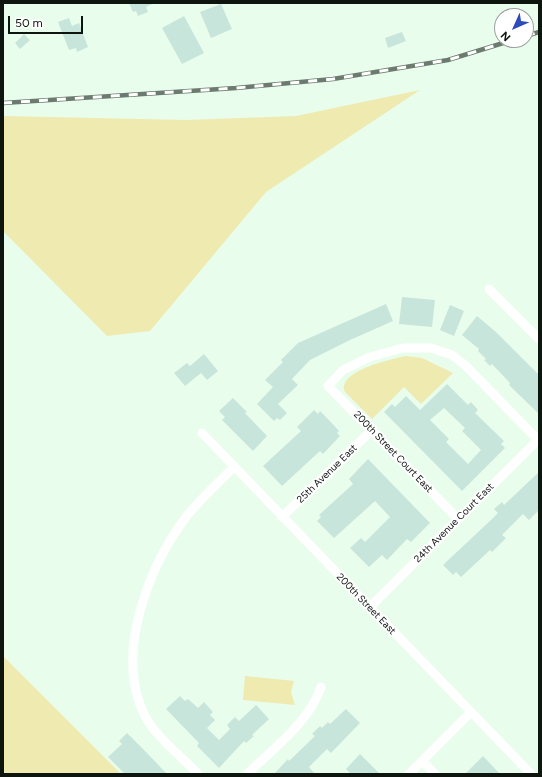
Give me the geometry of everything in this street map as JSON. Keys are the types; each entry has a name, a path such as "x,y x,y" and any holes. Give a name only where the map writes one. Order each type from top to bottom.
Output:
{"street":[{"path":"489,289 539,339"},
{"name":"200th Street Court East","path":"458,519 328,386 343,370 370,357 403,348 431,348 452,355 466,366 539,439"},
{"name":"25th Avenue East","path":"282,517 372,430"},
{"name":"200th Street East","path":"202,433 531,774"},
{"name":"24th Avenue Court East","path":"370,607 539,439"},
{"path":"198,774 152,727 145,716 135,688 134,671 137,626 144,596 161,558 187,516 234,467"},
{"path":"247,774 307,715 318,699 321,687"},
{"path":"409,774 471,712"},
{"path":"422,761 435,774"}],"shaded area":[{"path":"420,90 266,192 150,331 107,336 3,231 3,116 186,120 296,116"},
{"path":"406,356 422,358 453,373 421,404 404,387 372,419 345,392 344,385 349,378 367,367"},
{"path":"3,656 121,774 3,774"},
{"path":"245,676 294,681 291,692 295,705 243,700"}],"building":[{"path":"129,3 154,3 146,7 148,12 138,16 136,11 133,12"},
{"path":"221,4 232,29 211,38 200,12"},
{"path":"184,16 204,53 182,64 162,28"},
{"path":"69,18 72,26 79,23 88,47 77,52 76,48 69,50 58,22"},
{"path":"402,32 406,41 388,48 385,38"},
{"path":"24,34 30,40 20,49 15,43"},
{"path":"402,297 435,300 432,327 399,324"},
{"path":"386,304 393,321 310,360 292,379 298,385 278,404 287,413 280,420 277,418 274,421 257,404 273,387 265,380 283,362 281,360 298,343"},
{"path":"450,305 464,311 454,336 440,330"},
{"path":"477,316 496,332 539,375 539,414 509,385 510,383 492,364 490,366 484,360 486,359 478,351 479,349 462,335"},
{"path":"204,354 218,371 207,380 201,373 185,386 174,373 187,363 190,366"},
{"path":"447,384 468,405 471,402 478,410 475,413 504,441 501,444 505,448 462,491 384,412 392,404 395,407 406,396 420,410","holes":["444,408 465,428 462,431 481,450 468,464 446,442 449,439 430,420"]},
{"path":"233,398 267,436 253,451 222,420 225,417 219,411"},
{"path":"314,410 318,414 320,411 327,418 339,431 337,433 340,436 323,454 320,451 282,486 263,466 301,431 297,427"},
{"path":"368,459 430,523 411,542 407,539 387,560 382,555 369,567 350,548 361,538 365,542 390,517 375,501 334,538 317,521 321,517 319,515 353,484 349,479"},
{"path":"539,472 539,510 529,520 523,514 502,535 506,538 492,552 490,550 461,577 456,572 453,575 443,565 498,513 494,509 502,502 504,505"},
{"path":"180,696 185,701 188,699 198,708 204,702 213,712 210,715 215,720 207,728 219,740 230,729 227,725 235,717 239,721 256,705 269,719 252,735 254,736 246,743 244,741 219,768 197,746 199,743 166,709"},
{"path":"346,709 360,723 331,753 327,749 309,767 315,774 274,774 288,759 289,761 315,736 312,734 320,726 322,728 328,722 330,724"},
{"path":"127,733 167,774 125,774 108,757 122,744 119,741"},
{"path":"360,754 380,774 351,774 346,769"},
{"path":"483,756 500,774 465,774"}],"railway":[{"path":"534,34 539,32"},
{"path":"3,103 236,88 333,79 448,60 494,46"}]}
